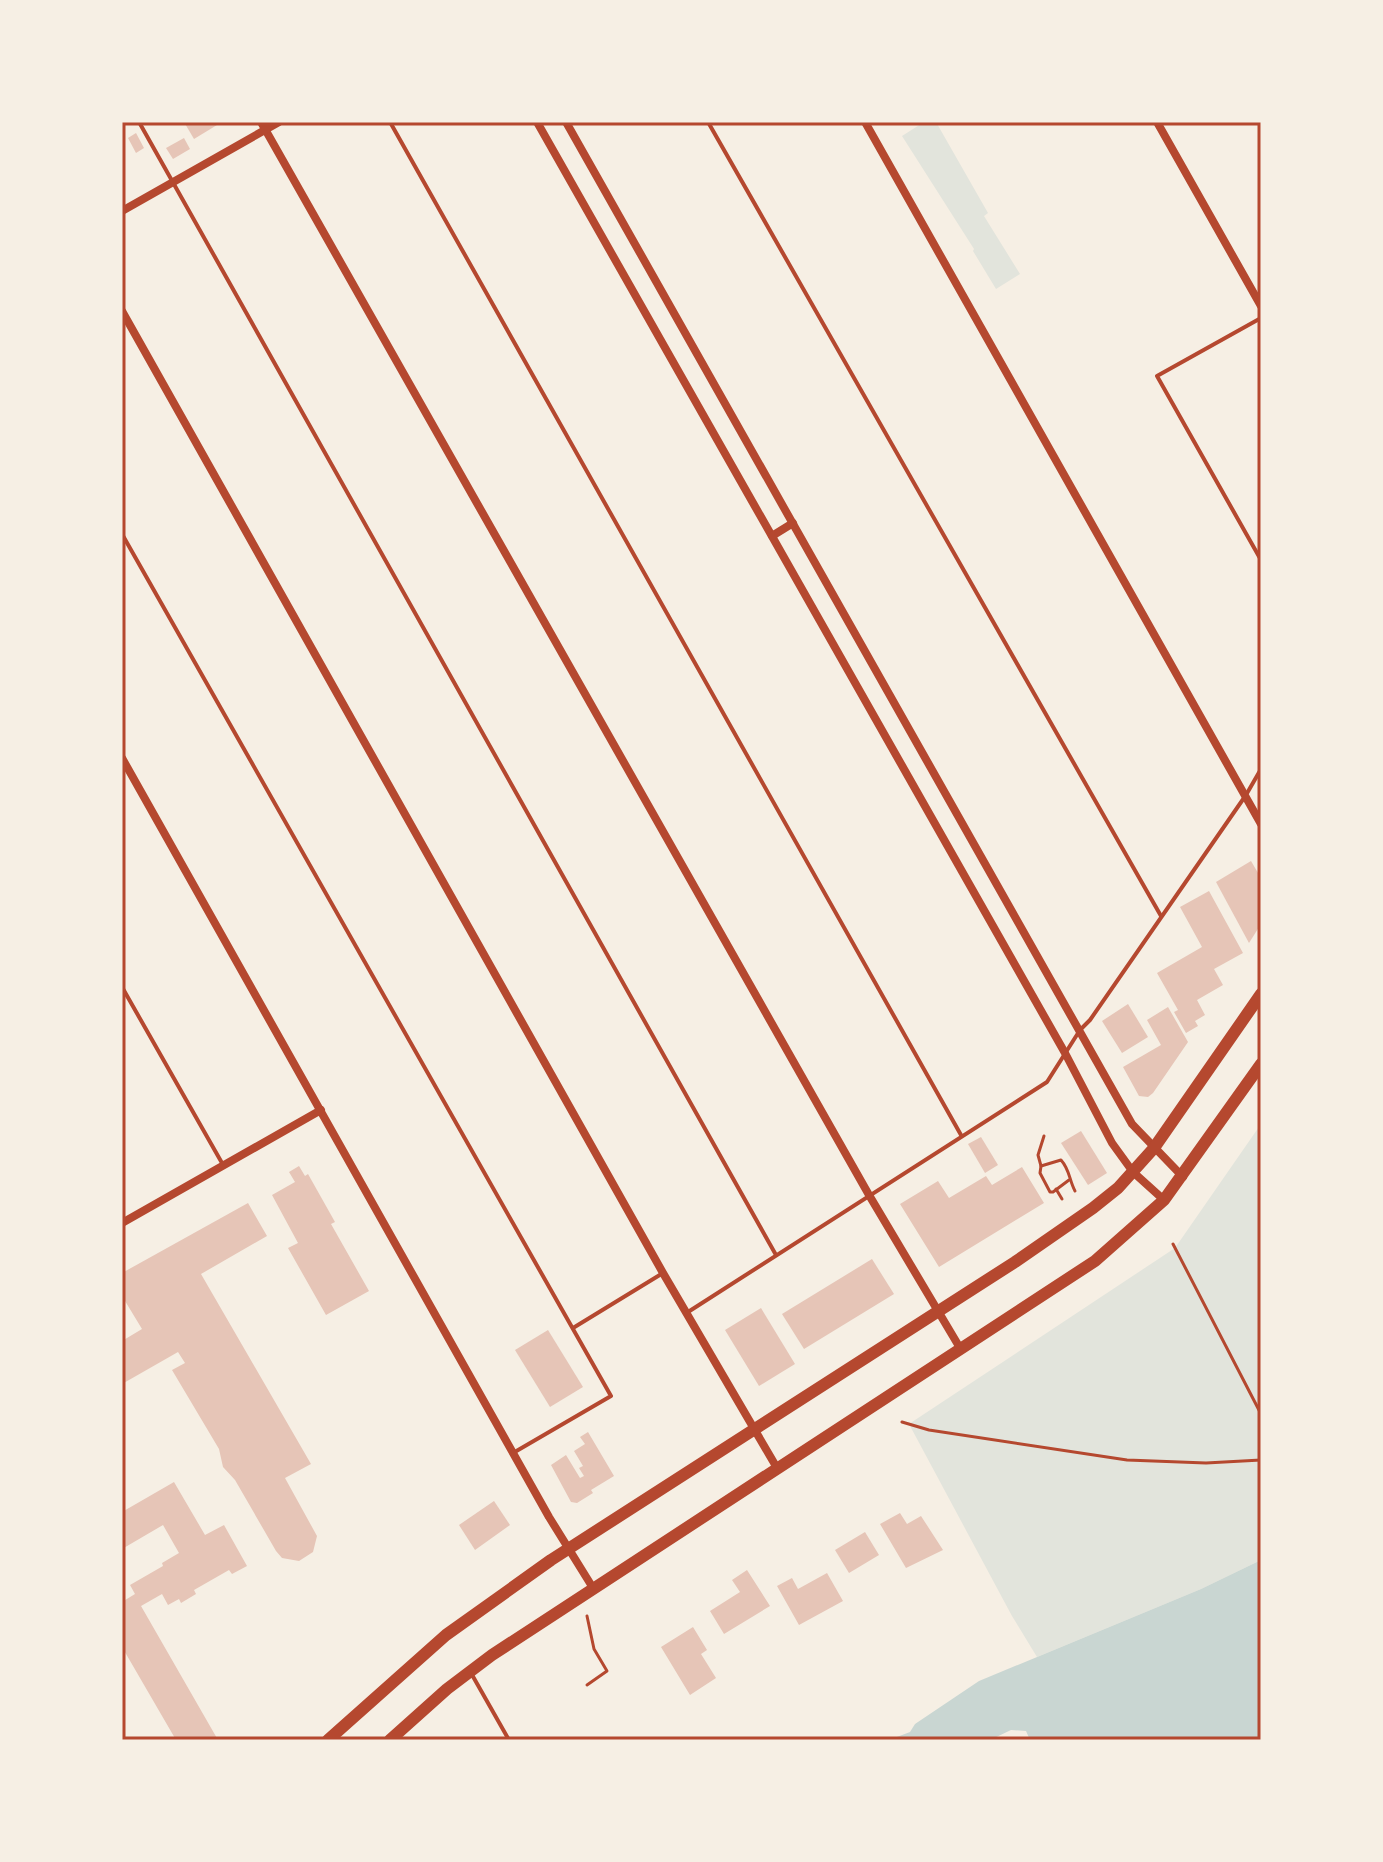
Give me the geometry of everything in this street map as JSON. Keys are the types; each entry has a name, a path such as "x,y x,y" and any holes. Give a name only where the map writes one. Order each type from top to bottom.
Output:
{"highway":[{"path":"328,1740 446,1635 568,1549 1067,1228 1118,1188 1154,1148 1261,994"},
{"path":"390,1740 470,1671 1095,1261 1164,1200 1261,1064"}],"street":[{"path":"122,211 263,126 279,122"},
{"path":"537,122 1065,1053 1112,1143 1133,1172 1164,1200"},
{"path":"566,122 1132,1124 1183,1177"},
{"path":"865,122 1261,824"},
{"path":"1157,122 1261,306"},
{"path":"263,126 869,1195 960,1348"},
{"path":"122,311 663,1273 777,1468"},
{"path":"772,536 793,523"},
{"path":"122,758 513,1453 593,1588"},
{"path":"122,1223 321,1110"}],"lane":[{"path":"139,122 776,1255"},
{"path":"390,122 961,1135"},
{"path":"708,122 1161,916"},
{"path":"1261,318 1157,376 1261,560"},
{"path":"122,534 611,1396 513,1453"},
{"path":"686,1313 1047,1082 1261,769"},
{"path":"122,987 223,1166"},
{"path":"573,1328 663,1273"},
{"path":"470,1671 509,1740"}],"path":[{"path":"1044,1136 1038,1155 1040,1173 1050,1192 1069,1180"},
{"path":"1041,1166 1061,1160 1068,1169 1075,1191"},
{"path":"1056,1189 1062,1199"},
{"path":"1173,1244 1261,1414"},
{"path":"902,1422 944,1432 1127,1460 1206,1463 1261,1460"},
{"path":"587,1616 594,1649 607,1671 587,1685"}],"shaded area":[{"path":"924,122 936,122 988,213 984,216 1020,274 996,289 902,136"},
{"path":"1261,1124 1261,1560 1201,1589 1037,1657 909,1424 1175,1248"},
{"path":"1261,1560 1261,1740 1030,1740 1026,1731 1011,1730 990,1740 889,1740 910,1732 915,1724 979,1681 1201,1589"}],"building":[{"path":"184,122 215,122 217,125 194,139"},
{"path":"136,133 144,148 136,153 128,138"},
{"path":"184,138 190,149 173,159 166,148"},
{"path":"1251,861 1261,878 1261,924 1249,943 1216,882"},
{"path":"1209,891 1243,953 1214,969 1223,985 1197,1000 1205,1015 1195,1021 1198,1026 1186,1033 1174,1012 1178,1010 1157,973 1202,947 1180,907"},
{"path":"1128,1004 1148,1037 1122,1053 1102,1021"},
{"path":"1168,1007 1188,1042 1153,1093 1148,1097 1139,1096 1123,1067 1161,1045 1147,1020"},
{"path":"1081,1131 1107,1173 1088,1185 1061,1143"},
{"path":"981,1137 998,1165 985,1173 968,1144"},
{"path":"299,1166 305,1176 308,1174 335,1222 331,1224 369,1291 326,1315 288,1248 298,1243 272,1195 295,1182 289,1172"},
{"path":"1022,1167 1044,1203 939,1267 900,1204 938,1181 949,1198 986,1176 992,1185"},
{"path":"248,1203 267,1236 201,1274 311,1464 285,1478 317,1536 313,1552 299,1561 282,1558 276,1551 235,1480 223,1467 219,1449 172,1370 185,1363 178,1352 122,1384 122,1341 142,1329 122,1296 122,1273"},
{"path":"872,1259 894,1294 804,1349 782,1314"},
{"path":"761,1308 795,1364 759,1386 725,1330"},
{"path":"548,1330 583,1387 550,1407 515,1350"},
{"path":"588,1432 614,1476 577,1503 571,1502 551,1465 566,1455 580,1478 584,1476 579,1468 583,1466 574,1451 585,1444 580,1437"},
{"path":"174,1482 205,1535 224,1525 247,1566 232,1574 229,1570 194,1590 196,1594 181,1603 179,1599 168,1605 162,1594 141,1606 218,1740 176,1740 122,1647 122,1602 135,1594 130,1585 179,1553 163,1525 122,1549 122,1512"},
{"path":"494,1501 510,1525 475,1550 459,1525"},
{"path":"900,1513 907,1524 921,1516 943,1550 906,1568 880,1524"},
{"path":"865,1532 879,1555 849,1573 835,1550"},
{"path":"747,1570 770,1606 724,1634 710,1611 740,1592 732,1580"},
{"path":"827,1573 843,1601 799,1625 777,1586 792,1578 798,1589"},
{"path":"693,1627 707,1650 701,1654 716,1678 690,1695 661,1647"}]}
